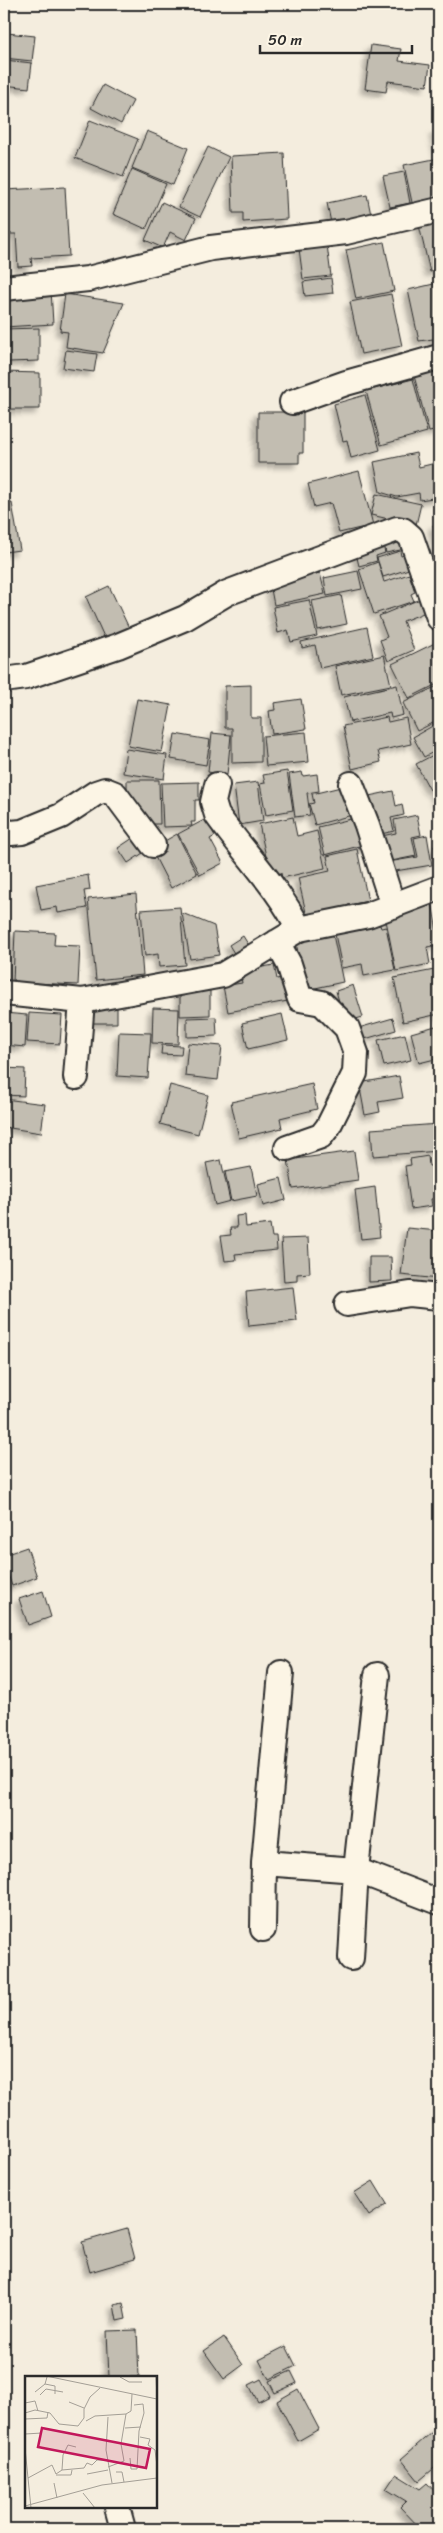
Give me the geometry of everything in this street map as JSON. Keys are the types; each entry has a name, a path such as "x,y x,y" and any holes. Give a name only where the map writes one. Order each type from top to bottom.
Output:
{"street":[{"path":"4,288 88,279 211,248 346,232 439,210"},
{"path":"292,402 346,383 439,357"},
{"path":"4,680 26,677 118,646 185,618 227,593 397,529 403,530 411,537 439,618"},
{"path":"350,784 367,825 394,906"},
{"path":"217,785 213,802 217,814 289,909 299,929"},
{"path":"4,831 11,834 22,832 61,816 96,792 105,790 115,794 153,844"},
{"path":"4,993 82,1001 223,975 299,929 368,915 438,893"},
{"path":"277,942 290,964 300,999 322,1003 347,1028 356,1054 355,1073 328,1127 312,1140 286,1148"},
{"path":"76,1077 82,1001"},
{"path":"347,1304 410,1294 439,1297"},
{"path":"263,1929 264,1863 281,1673"},
{"path":"351,1958 356,1870 377,1675"},
{"path":"264,1863 356,1870 439,1902"},
{"path":"117,2508 123,2529"}],"building":[{"path":"7,33 35,36 32,61 4,58"},
{"path":"371,45 401,49 399,61 430,65 427,86 388,81 386,92 365,89"},
{"path":"4,60 32,63 29,88 4,85"},
{"path":"103,85 133,101 121,124 91,108"},
{"path":"90,120 138,139 123,177 75,158"},
{"path":"439,130 439,155 434,131"},
{"path":"147,131 188,148 173,185 132,168"},
{"path":"208,147 229,157 200,217 179,207"},
{"path":"284,153 287,219 243,222 243,213 233,213 231,156"},
{"path":"439,158 439,201 413,207 404,165"},
{"path":"132,169 166,184 146,229 113,214"},
{"path":"404,172 410,203 390,207 383,176"},
{"path":"65,187 69,256 31,258 32,266 18,267 16,234 4,234 4,190"},
{"path":"367,195 371,215 331,223 327,203"},
{"path":"162,202 196,218 186,240 170,232 163,248 145,240"},
{"path":"435,217 439,233 439,270 430,272 418,221"},
{"path":"326,237 331,276 303,279 298,241"},
{"path":"384,242 394,291 356,299 346,250"},
{"path":"331,278 333,293 305,296 303,282"},
{"path":"438,283 439,348 435,349 433,339 419,341 408,290"},
{"path":"51,289 53,324 4,327 4,292"},
{"path":"65,294 124,303 103,353 66,347 68,332 60,331"},
{"path":"391,294 402,346 361,354 350,302"},
{"path":"39,328 39,361 9,362 9,370 4,370 4,329"},
{"path":"66,350 97,354 94,372 63,368"},
{"path":"437,366 439,430 429,432 413,372"},
{"path":"4,372 40,373 40,409 4,409"},
{"path":"413,379 427,432 381,445 366,391"},
{"path":"365,395 380,450 351,458 347,440 343,441 334,404"},
{"path":"258,412 303,412 303,453 299,453 299,463 258,463"},
{"path":"416,453 419,467 436,463 439,497 420,500 419,493 397,497 380,492 374,462"},
{"path":"359,471 373,525 339,533 331,503 314,507 308,484"},
{"path":"376,494 421,504 416,525 371,515"},
{"path":"12,503 20,550 4,552 4,505"},
{"path":"439,524 439,557 433,525"},
{"path":"401,531 405,549 386,553 382,535"},
{"path":"381,538 385,553 376,556 377,561 359,566 354,545"},
{"path":"400,551 401,556 408,554 412,568 383,577 377,558"},
{"path":"378,562 384,582 409,574 415,592 411,594 414,601 374,614 359,569"},
{"path":"358,571 362,589 327,596 324,578"},
{"path":"320,573 325,594 274,605 270,584"},
{"path":"109,586 129,628 105,639 86,597"},
{"path":"341,595 347,624 318,630 312,601"},
{"path":"420,599 426,612 403,621 414,650 388,661 380,640 387,637 379,616"},
{"path":"309,600 317,636 291,642 288,630 278,633 273,607"},
{"path":"367,627 373,656 320,668 315,645 302,648 301,642"},
{"path":"439,641 439,683 409,698 392,664"},
{"path":"384,655 391,685 341,695 335,666"},
{"path":"251,685 251,718 261,718 261,762 232,763 232,728 225,728 225,686"},
{"path":"397,685 403,715 391,718 390,713 350,722 344,697"},
{"path":"439,685 439,720 417,731 403,703"},
{"path":"137,699 171,705 162,752 128,746"},
{"path":"301,699 306,729 272,734 269,711 275,710 274,703"},
{"path":"387,717 388,722 406,718 411,744 378,751 381,762 352,769 343,726"},
{"path":"436,724 439,731 439,749 424,757 413,737"},
{"path":"306,732 309,762 266,766 263,736"},
{"path":"212,733 231,735 227,775 208,772"},
{"path":"175,734 210,740 206,765 171,759"},
{"path":"126,749 167,755 164,779 123,773"},
{"path":"439,752 439,785 430,790 416,764"},
{"path":"287,771 293,810 266,815 260,784 265,783 263,775"},
{"path":"302,772 303,776 317,774 319,791 307,793 310,815 295,817 289,774"},
{"path":"127,780 159,780 160,824 143,824 127,798"},
{"path":"199,782 199,800 195,800 195,822 191,822 192,826 163,827 161,783"},
{"path":"258,782 263,821 239,825 234,785"},
{"path":"349,785 356,814 315,825 309,804 314,803 312,794"},
{"path":"439,787 439,803 433,789"},
{"path":"393,791 396,806 402,804 404,815 391,818 394,831 372,836 364,797"},
{"path":"417,815 421,835 412,837 416,856 382,863 377,837 396,833 394,820"},
{"path":"293,817 297,836 317,831 325,868 282,878 281,873 270,875 259,824"},
{"path":"359,817 371,846 359,849 359,846 325,855 318,827"},
{"path":"206,819 215,836 210,839 223,863 200,875 178,834"},
{"path":"139,834 149,849 128,863 118,848"},
{"path":"177,834 197,874 171,888 153,853 165,846 163,842"},
{"path":"427,835 432,865 389,872 388,862 418,857 414,838"},
{"path":"439,845 439,864 434,846"},
{"path":"357,849 368,901 348,905 350,912 308,921 298,878 330,871 327,856"},
{"path":"88,875 90,890 84,891 87,908 58,913 57,907 41,910 36,885"},
{"path":"136,894 143,975 96,980 88,899"},
{"path":"432,901 439,945 427,947 430,964 396,971 384,910"},
{"path":"180,907 185,965 159,967 158,954 145,956 141,910"},
{"path":"182,913 214,926 219,955 190,959"},
{"path":"380,925 381,928 386,927 395,970 364,976 362,964 342,968 335,934"},
{"path":"332,930 343,982 306,990 295,938"},
{"path":"15,931 55,933 54,945 80,946 78,985 13,982"},
{"path":"243,936 251,949 237,958 229,945"},
{"path":"274,965 277,979 289,976 293,1000 228,1012 223,986 242,983 240,971"},
{"path":"434,970 439,994 439,1014 403,1022 394,978"},
{"path":"353,985 363,1017 345,1022 336,991"},
{"path":"180,986 210,986 210,1015 180,1016"},
{"path":"91,1002 117,1003 117,1023 90,1023"},
{"path":"153,1008 179,1009 178,1044 152,1043"},
{"path":"4,1013 27,1015 25,1047 4,1045"},
{"path":"29,1013 62,1015 60,1044 27,1042"},
{"path":"282,1014 288,1040 248,1049 242,1023"},
{"path":"216,1017 217,1036 187,1037 187,1018"},
{"path":"393,1018 396,1030 358,1041 355,1029"},
{"path":"439,1025 439,1058 419,1063 411,1033"},
{"path":"119,1032 151,1033 148,1078 117,1076"},
{"path":"405,1034 411,1060 384,1066 378,1040"},
{"path":"188,1043 222,1046 218,1080 185,1076"},
{"path":"162,1045 182,1046 181,1055 161,1054"},
{"path":"4,1068 25,1069 24,1096 4,1095"},
{"path":"399,1076 403,1098 378,1102 380,1112 365,1115 359,1083"},
{"path":"312,1084 317,1109 280,1118 282,1128 239,1138 231,1102"},
{"path":"170,1085 208,1095 198,1134 160,1124"},
{"path":"4,1099 45,1104 41,1133 4,1127"},
{"path":"439,1124 439,1151 373,1156 371,1129"},
{"path":"354,1151 358,1180 293,1189 288,1160"},
{"path":"428,1156 429,1166 438,1165 439,1198 431,1199 432,1206 411,1209 405,1166 411,1165 410,1159"},
{"path":"221,1160 230,1201 215,1205 206,1163"},
{"path":"251,1167 257,1196 231,1201 225,1172"},
{"path":"281,1178 286,1200 263,1206 258,1184"},
{"path":"375,1187 380,1237 361,1239 355,1190"},
{"path":"245,1215 246,1227 270,1224 272,1237 276,1237 277,1250 235,1254 236,1260 225,1261 221,1236 231,1235 230,1228 237,1228 236,1216"},
{"path":"407,1228 439,1231 439,1279 401,1275"},
{"path":"308,1238 310,1273 297,1274 297,1281 284,1282 281,1239"},
{"path":"369,1257 391,1257 392,1281 369,1282"},
{"path":"293,1287 297,1321 249,1326 246,1292"},
{"path":"27,1547 37,1577 12,1586 4,1562 4,1555"},
{"path":"43,1591 51,1617 28,1625 19,1599"},
{"path":"373,2181 387,2204 369,2216 354,2193"},
{"path":"127,2229 135,2259 90,2272 82,2242"},
{"path":"123,2303 126,2319 117,2321 114,2305"},
{"path":"137,2330 139,2376 109,2376 107,2331"},
{"path":"224,2337 243,2365 224,2379 204,2351"},
{"path":"286,2346 296,2366 269,2379 259,2360"},
{"path":"291,2371 297,2383 275,2393 269,2381"},
{"path":"261,2379 270,2396 258,2402 249,2385"},
{"path":"298,2389 319,2429 298,2441 277,2401"},
{"path":"439,2426 439,2464 419,2481 401,2459"},
{"path":"396,2474 420,2489 427,2483 439,2496 439,2529 421,2529 400,2507 406,2501 386,2489"}]}
